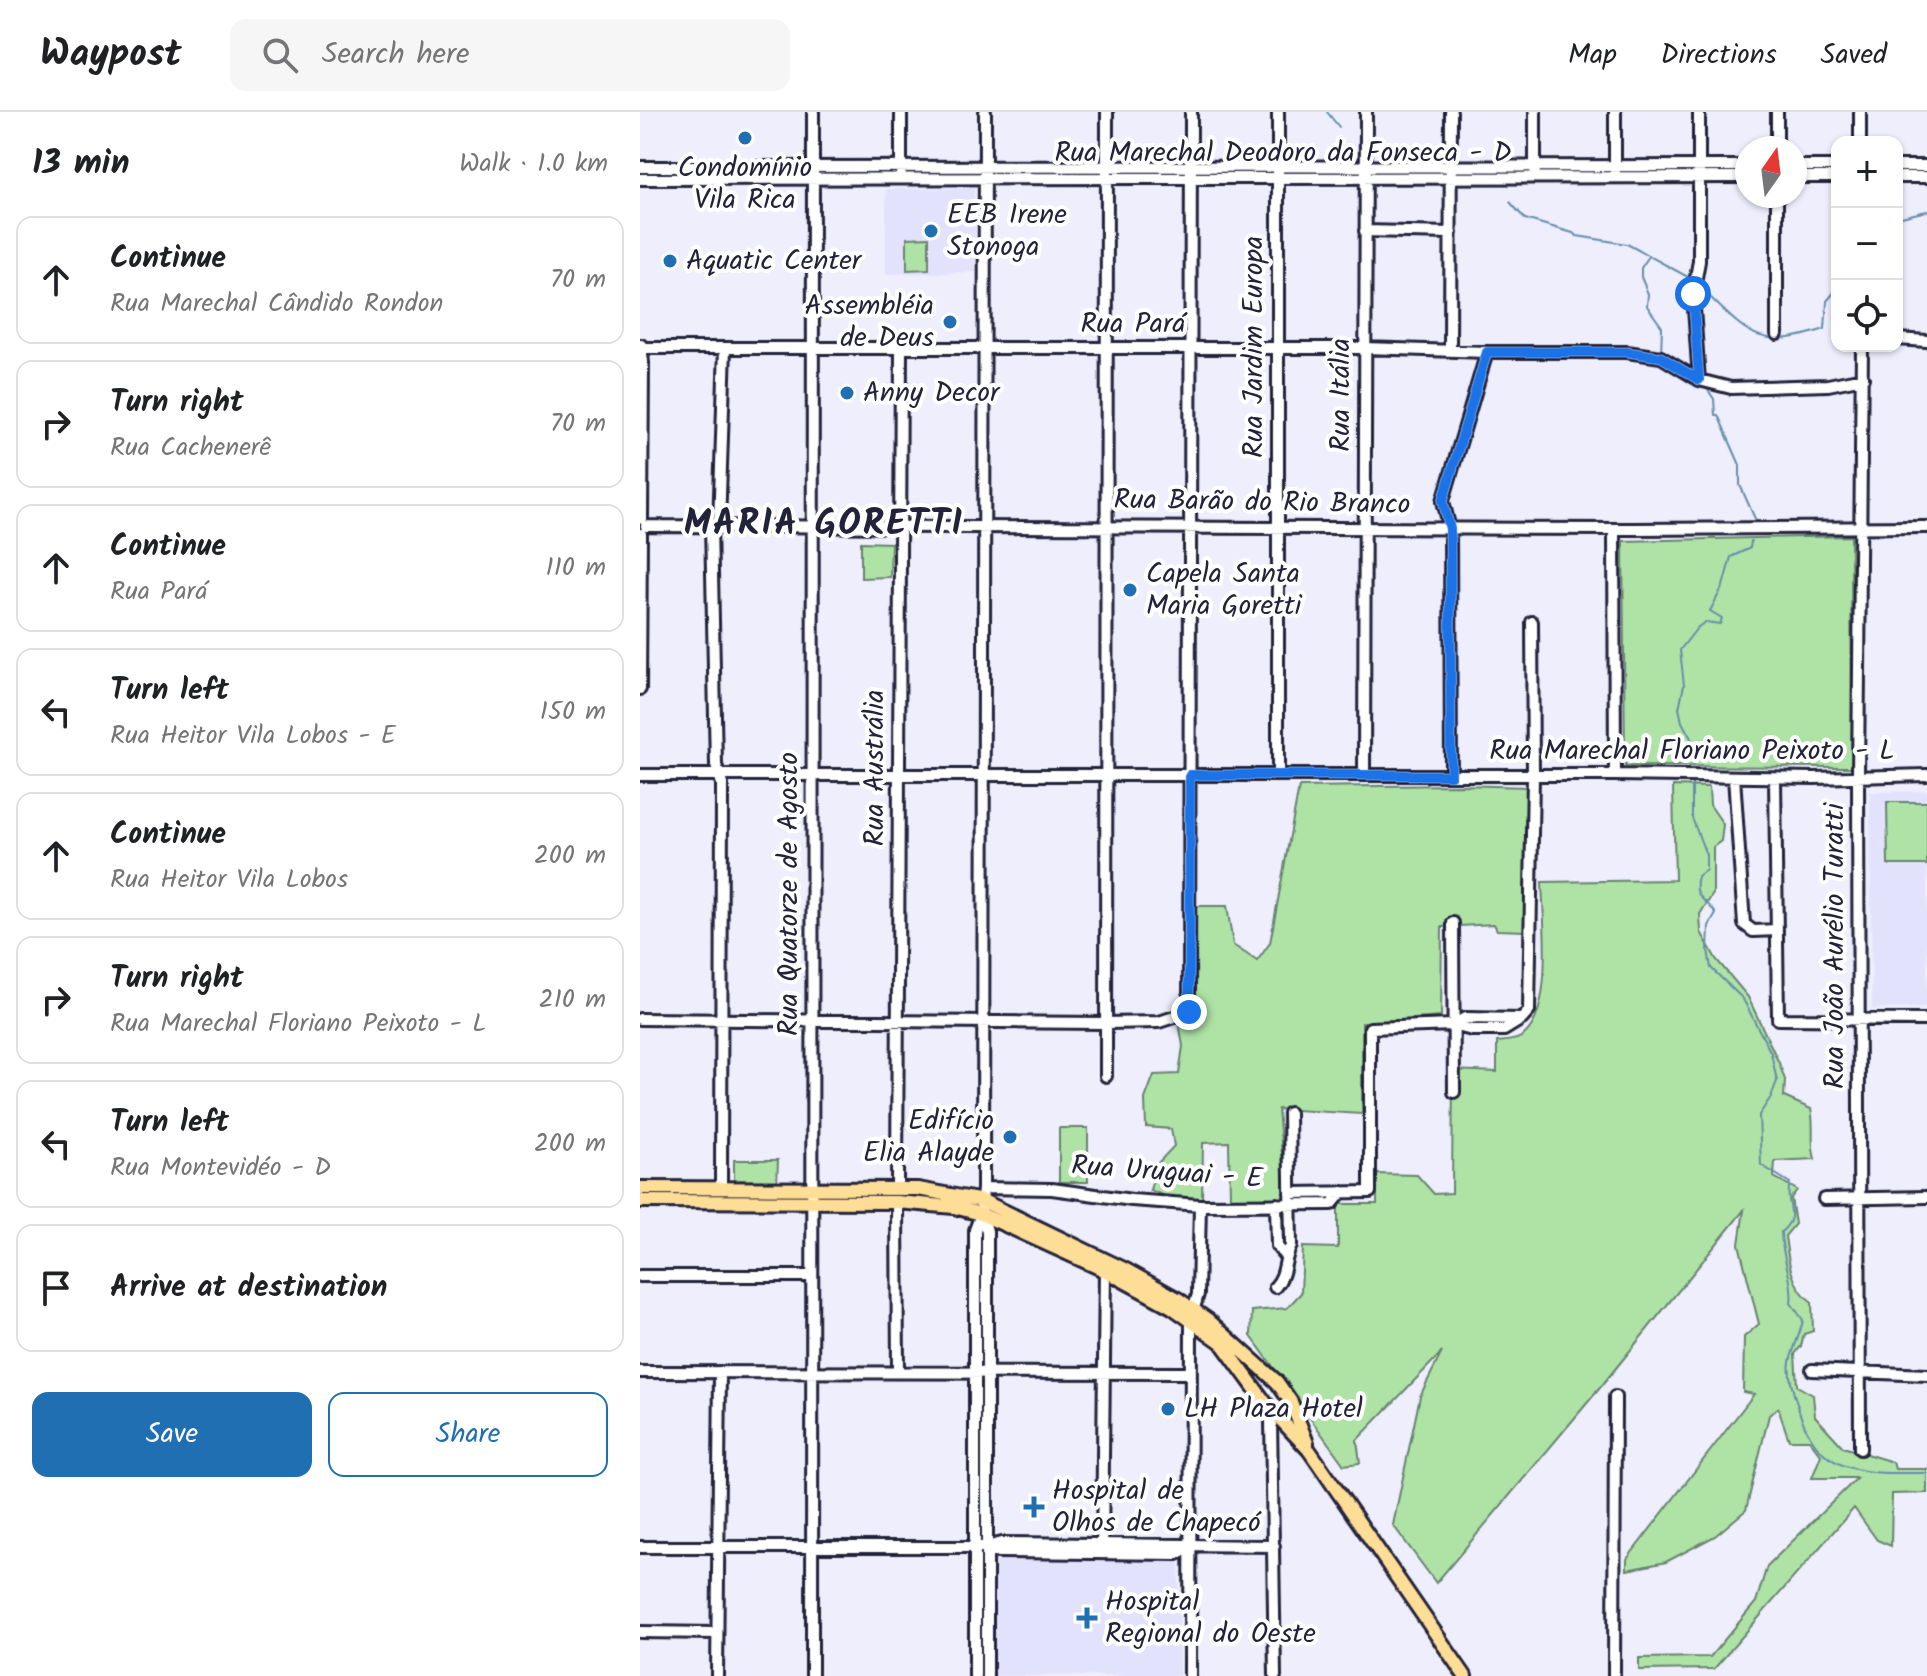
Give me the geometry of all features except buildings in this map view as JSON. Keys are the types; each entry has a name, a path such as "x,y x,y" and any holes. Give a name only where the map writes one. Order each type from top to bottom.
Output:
{"main road":[{"name":"Rua Uruguai - E","path":"640,1188 721,1188 812,1195"},
{"name":"Rua Uruguai - E","path":"640,1201 812,1195 897,1195 936,1204 982,1201"},
{"path":"982,1201 1193,1315 1277,1382 1293,1406 1309,1450"},
{"path":"1193,1315 1221,1342 1309,1450 1465,1676"},
{"path":"1257,1389 1256,1383 1261,1377 1272,1379"},
{"path":"1275,1412 1288,1415 1293,1406"}],"street":[{"name":"Rua Quatorze de Agosto","path":"812,1676 813,112"},
{"path":"901,112 901,172"},
{"path":"985,112 982,1201 987,1231 987,1676"},
{"path":"1106,1076 1107,112"},
{"path":"640,1019 1106,1023 1159,1022 1189,1012 1191,112"},
{"name":"Rua Jardim Europa","path":"1278,112 1278,774"},
{"name":"Rua Itália","path":"1364,775 1366,112"},
{"path":"1450,351 1451,112"},
{"path":"1535,112 1535,171"},
{"path":"1615,112 1615,172"},
{"path":"1699,112 1699,261 1693,294 1699,380"},
{"path":"1777,112 1777,136"},
{"path":"1860,112 1860,136"},
{"path":"1807,166 1831,166"},
{"path":"1903,166 1927,166"},
{"name":"Rua Marechal Deodoro da Fonseca - D","path":"640,167 861,173 1535,171 1699,172 1735,176"},
{"name":"Rua Marechal Deodoro da Fonseca - D","path":"1699,172 1735,168"},
{"path":"640,179 798,178 813,172"},
{"path":"1807,177 1831,177"},
{"path":"1903,177 1927,177"},
{"path":"1777,208 1777,334"},
{"path":"1365,231 1451,233"},
{"path":"1903,339 1927,341"},
{"path":"640,689 641,347"},
{"name":"Rua Pará","path":"641,347 1365,348 1627,352 1661,357 1699,380 1731,388 1828,385 1863,378"},
{"path":"721,1188 722,784 716,765 715,525 725,348"},
{"name":"Rua Austrália","path":"898,1372 901,348"},
{"path":"1451,775 1450,529 1443,501 1487,352"},
{"name":"Rua João Aurélio Turatti","path":"1860,1449 1858,777 1862,352"},
{"name":"Rua Barão do Rio Branco","path":"642,526 1927,527"},
{"path":"1614,529 1615,775"},
{"path":"1453,1025 1472,1030 1504,1030 1529,1011 1532,622"},
{"name":"Rua Marechal Floriano Peixoto - L","path":"640,775 1278,774 1775,778 1927,775"},
{"path":"1734,777 1744,924 1753,931 1777,930"},
{"path":"1775,778 1778,1019 1927,1020"},
{"path":"1453,923 1454,1092"},
{"name":"Rua Uruguai - E","path":"982,1201 1052,1189 1200,1205 1276,1204 1290,1198 1370,1192 1370,1028 1453,1025"},
{"path":"1275,1287 1284,1276 1288,1251 1289,1113"},
{"path":"1824,1199 1927,1197"},
{"path":"975,1676 975,1230 982,1201"},
{"path":"1276,1204 1277,1246 1288,1251"},
{"path":"1190,1676 1191,1373 1193,1315 1198,1294 1200,1205"},
{"path":"1102,1548 1106,1266"},
{"path":"640,1276 812,1276"},
{"path":"1812,1370 1927,1375"},
{"path":"640,1372 1191,1373"},
{"path":"717,1676 720,1372"},
{"path":"1614,1676 1615,1397"},
{"path":"1275,1412 1271,1419 1275,1676"},
{"path":"640,1547 987,1547 998,1543 1102,1548 1172,1543 1191,1547 1274,1546"},
{"path":"640,1632 717,1633"}],"shaded area":[{"name":"EEB Irene Stonoga","path":"974,188 976,272 886,274 886,189"},
{"path":"1927,791 1927,1008 1872,1009 1870,792"},
{"name":"Hospital Regional do Oeste","path":"995,1559 1179,1560 1179,1676 995,1676"}],"green space":[{"path":"929,237 929,269 907,270 907,238"},
{"path":"1851,536 1852,767 1625,766 1623,541"},
{"path":"861,542 891,543 890,577 861,578"},
{"path":"1673,786 1709,787 1710,805 1723,824 1721,841 1713,847 1713,894 1700,914 1701,932 1716,959 1748,997 1779,1063 1785,1080 1784,1097 1811,1109 1815,1159 1775,1161 1774,1177 1797,1190 1791,1198 1795,1224 1785,1236 1786,1245 1795,1281 1812,1302 1813,1331 1804,1334 1795,1354 1797,1386 1813,1395 1815,1416 1843,1447 1893,1462 1895,1469 1927,1469 1927,1493 1892,1494 1891,1546 1877,1540 1854,1508 1714,1669 1639,1670 1639,1658 1710,1657 1756,1602 1767,1566 1857,1478 1812,1478 1821,1455 1809,1440 1789,1440 1778,1408 1769,1415 1746,1510 1715,1536 1666,1562 1627,1570 1627,1559 1754,1394 1743,1392 1744,1337 1759,1324 1739,1244 1744,1210 1436,1583 1393,1525 1420,1396 1442,1352 1357,1440 1360,1463 1344,1465 1251,1336 1252,1311 1287,1308 1301,1293 1303,1247 1338,1248 1338,1204 1377,1204 1377,1174 1417,1175 1434,1194 1452,1193 1453,1070 1497,1072 1497,1042 1519,1038 1532,1026 1539,1009 1545,965 1542,882 1675,880"},
{"path":"1299,787 1529,787 1526,931 1497,930 1494,924 1442,927 1441,1017 1362,1023 1362,1114 1278,1109 1286,1199 1230,1198 1229,1142 1203,1143 1202,1199 1171,1199 1150,1190 1157,1164 1174,1146 1171,1129 1146,1127 1145,1099 1154,1075 1179,1074 1183,1046 1179,1023 1196,1013 1194,906 1227,906 1233,945 1257,961 1270,943"},
{"path":"1887,802 1927,802 1927,865 1888,865"},
{"path":"1059,1128 1088,1128 1088,1182 1059,1182"},
{"path":"734,1160 778,1160 777,1183 734,1183"}],"waterway":[{"path":"1327,112 1339,127"},
{"path":"1510,202 1525,219 1577,236 1627,244 1688,277"},
{"path":"1903,217 1927,211"},
{"path":"1649,256 1641,268 1641,277 1648,294 1647,306 1662,327 1661,353"},
{"path":"1702,289 1744,328 1769,338 1825,329 1827,301 1831,296"},
{"path":"1706,387 1714,399 1715,415 1718,415 1740,465 1740,485 1756,521"},
{"path":"1695,763 1693,742 1682,722 1679,708 1684,685 1680,650 1705,622 1720,624 1722,618 1710,611 1723,586 1731,557 1750,548 1751,541"},
{"path":"1692,783 1692,818 1706,855 1706,870 1698,876 1697,889 1716,914 1709,926 1711,968 1743,999 1771,1053 1777,1081 1759,1115 1761,1165 1790,1183 1791,1215 1781,1232 1791,1303 1803,1320 1790,1366 1797,1404 1806,1428 1817,1446 1830,1458 1863,1471 1927,1473"}],"place":[{"name":"Condomínio Vila Rica","path":"745,138"},
{"name":"EEB Irene Stonoga","path":"931,231"},
{"name":"Aquatic Center","path":"670,261"},
{"name":"Assembléia de Deus","path":"950,322"},
{"name":"Anny Decor","path":"847,393"},
{"name":"Capela Santa Maria Goretti","path":"1130,590"},
{"name":"Edifício Elia Alayde","path":"1010,1137"},
{"name":"LH Plaza Hotel","path":"1168,1409"},
{"name":"Hospital de Olhos de Chapecó","path":"1034,1507"},
{"name":"Hospital Regional do Oeste","path":"1087,1618"}],"district":[{"name":"MARIA GORETTI","path":"824,524"}],"route":[{"path":"1189,1012 1190,775 1451,775 1450,529 1443,501 1487,352 1627,352 1661,357 1699,380 1693,294"}]}
